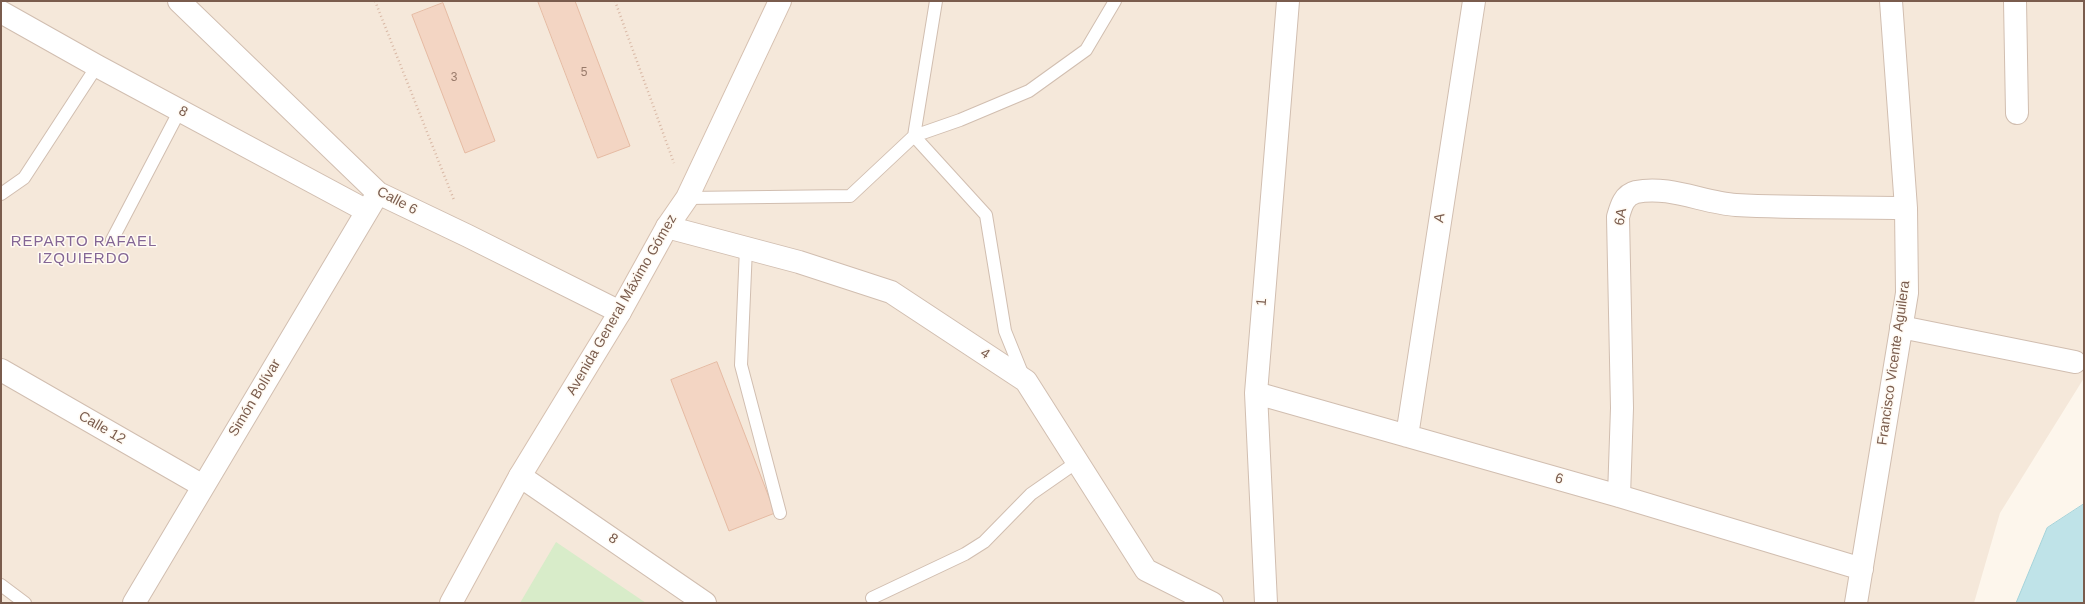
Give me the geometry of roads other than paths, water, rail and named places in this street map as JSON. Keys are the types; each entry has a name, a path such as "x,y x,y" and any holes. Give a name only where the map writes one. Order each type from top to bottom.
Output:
{"street":[{"name":"Calle 6","path":"179,1 372,202 468,236 620,312"},
{"name":"Avenida General Máximo Gómez","path":"451,603 520,476 620,312 667,227 687,198 780,1"},
{"name":"1","path":"1266,603 1256,393 1288,1"},
{"name":"A","path":"1407,436 1474,1"},
{"name":"Francisco Vicente Aguilera","path":"1856,603 1907,293 1906,208 1891,1"},
{"path":"2015,1 2017,113"},
{"name":"8","path":"1,12 97,66 180,110 372,202"},
{"name":"6A","path":"1620,496 1622,408 1618,217 1622,204 1628,195 1637,192 1658,192 1735,204 1906,208"},
{"name":"Simón Bolívar","path":"134,603 372,202"},
{"name":"4","path":"667,227 799,262 891,292 1026,381 1146,570 1212,603"},
{"path":"1901,327 2075,362"},
{"name":"Calle 12","path":"1,370 203,486"},
{"name":"6","path":"1256,393 1620,496 1862,569"},
{"name":"8","path":"520,476 705,603"}],"lane":[{"path":"914,136 936,1"},
{"path":"687,198 850,196 914,136 960,120 1028,91 1086,50 1114,1"},
{"path":"1,194 8,191 24,178 97,66"},
{"path":"112,240 180,110"},
{"path":"914,136 986,215 1006,331 1026,381"},
{"path":"746,248 742,365 780,513"},
{"path":"872,598 965,554 984,542 1031,494 1077,462"},
{"path":"1,585 25,603"}],"water":[{"path":"2084,504 2084,603 2016,603 2047,528"}],"district":[{"name":"REPARTO RAFAEL IZQUIERDO","path":"84,250"}]}
